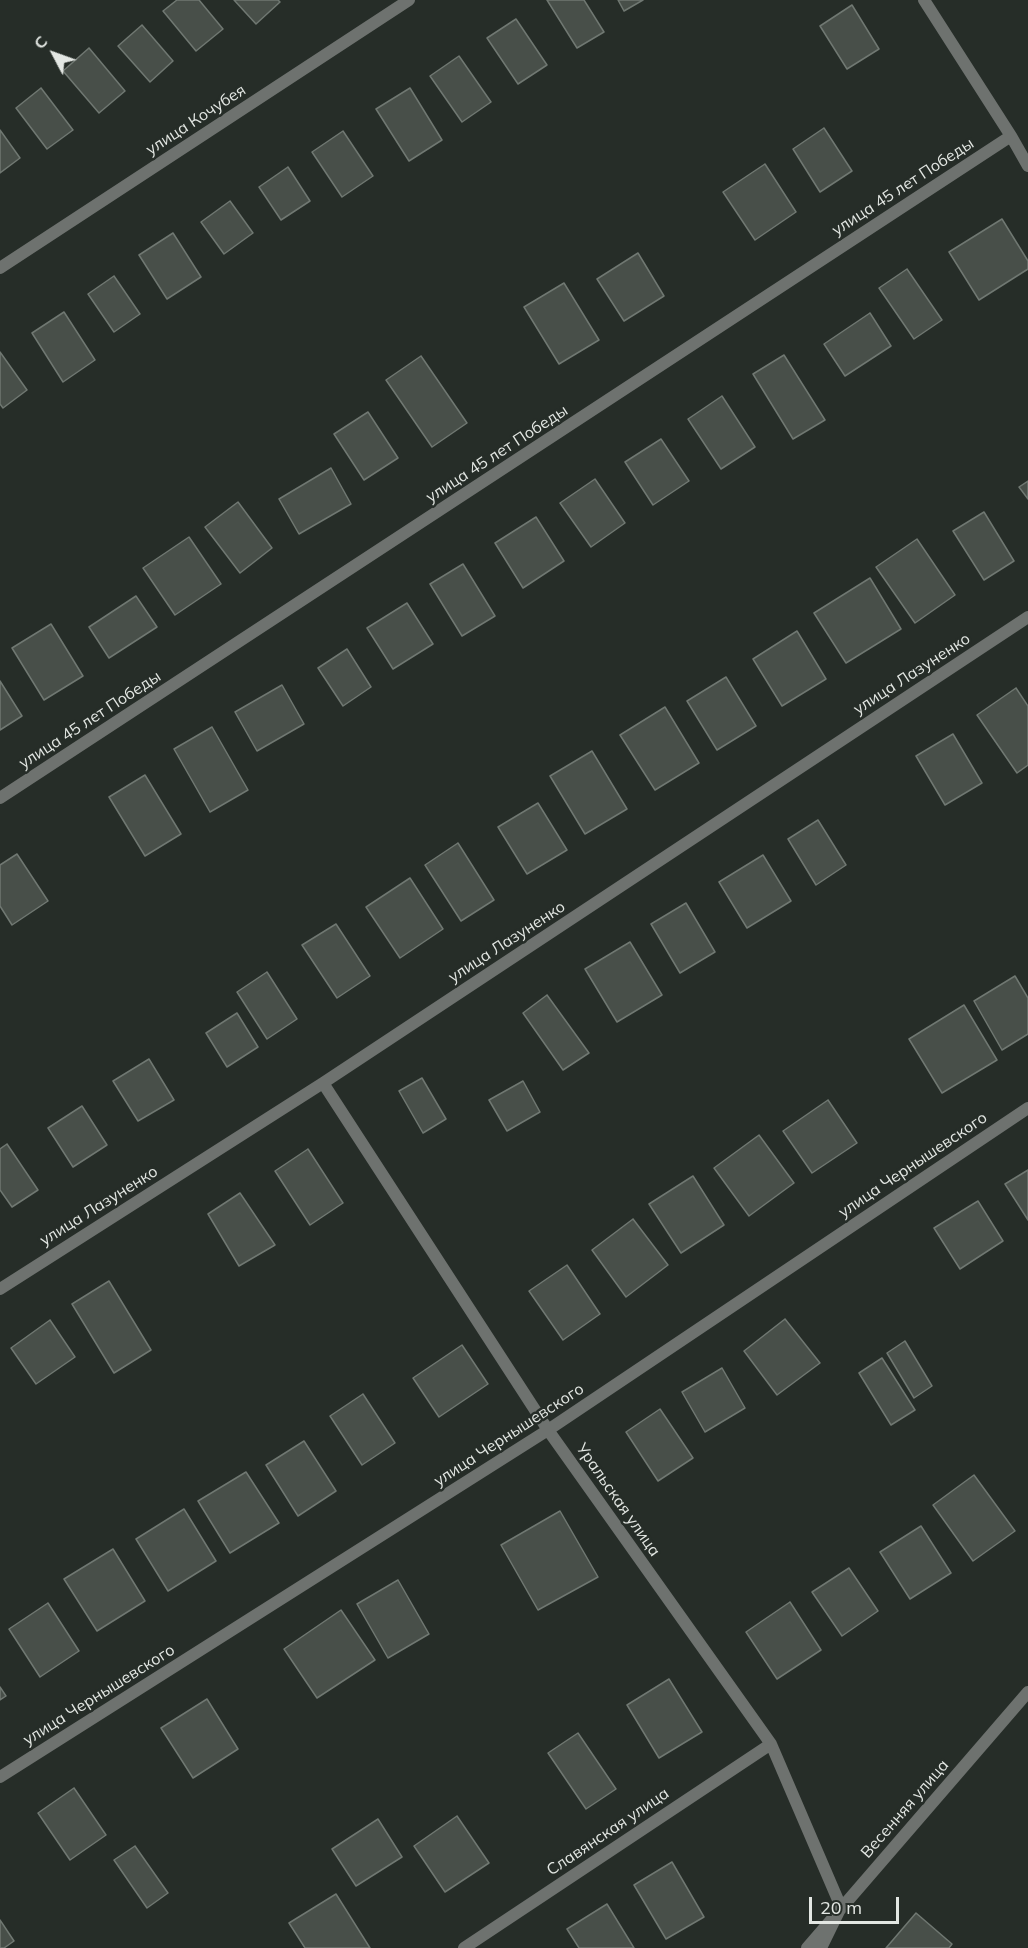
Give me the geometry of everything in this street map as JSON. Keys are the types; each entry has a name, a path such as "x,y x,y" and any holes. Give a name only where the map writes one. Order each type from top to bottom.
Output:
{"street":[{"name":"улица Кочубея","path":"0,268 409,0"},
{"path":"924,0 1028,166"},
{"name":"улица 45 лет Победы","path":"0,798 1011,136"},
{"name":"улица Лазуненко","path":"0,1288 323,1083 1028,617"},
{"name":"Уральская улица","path":"323,1083 548,1430 771,1744 841,1907"},
{"name":"улица Чернышевского","path":"0,1777 548,1430 1028,1108"},
{"name":"Весенняя улица","path":"807,1948 1028,1692"},
{"name":"Славянская улица","path":"464,1948 771,1744"},
{"path":"821,1948 841,1907"}],"building":[{"path":"177,0 199,0 223,29 196,51 163,11"},
{"path":"234,0 278,0 280,2 256,24"},
{"path":"547,0 584,0 604,32 577,48"},
{"path":"618,0 643,0 624,11"},
{"path":"852,5 879,49 847,69 820,26"},
{"path":"516,19 547,65 518,84 487,38"},
{"path":"142,25 173,61 150,82 118,46"},
{"path":"89,48 125,91 99,113 63,71"},
{"path":"459,56 491,102 462,122 430,76"},
{"path":"41,88 73,130 47,149 16,108"},
{"path":"410,88 442,140 409,161 376,109"},
{"path":"824,128 852,171 820,192 793,149"},
{"path":"0,130 20,158 0,173"},
{"path":"343,131 373,176 342,197 312,152"},
{"path":"765,164 796,212 755,240 723,192"},
{"path":"288,167 310,201 281,220 259,187"},
{"path":"230,201 253,233 224,254 201,222"},
{"path":"1002,219 1028,261 1028,269 979,300 949,252"},
{"path":"173,233 201,277 167,299 139,255"},
{"path":"638,253 664,296 624,321 597,279"},
{"path":"907,269 942,320 914,339 879,288"},
{"path":"114,276 140,314 114,332 88,294"},
{"path":"564,283 599,340 559,364 524,307"},
{"path":"64,312 95,360 63,382 32,333"},
{"path":"870,313 891,346 845,376 824,344"},
{"path":"0,352 27,390 3,408 0,404"},
{"path":"784,355 825,420 793,439 753,374"},
{"path":"421,356 467,423 432,447 386,380"},
{"path":"722,396 755,447 721,469 688,419"},
{"path":"368,412 398,458 364,480 334,434"},
{"path":"661,439 689,481 653,505 625,462"},
{"path":"331,468 351,504 299,534 279,499"},
{"path":"595,479 625,523 591,547 560,503"},
{"path":"1028,481 1028,499 1019,487"},
{"path":"238,502 272,548 240,573 205,527"},
{"path":"984,512 1014,561 984,580 953,531"},
{"path":"536,517 564,561 523,588 495,543"},
{"path":"189,537 221,584 175,615 143,568"},
{"path":"917,539 955,595 915,623 876,567"},
{"path":"463,564 495,616 462,636 430,584"},
{"path":"870,578 901,629 846,663 814,613"},
{"path":"136,596 157,627 109,658 89,627"},
{"path":"407,603 433,644 393,669 367,628"},
{"path":"51,624 83,676 44,700 12,648"},
{"path":"797,631 826,679 782,706 753,659"},
{"path":"347,649 371,687 343,706 318,668"},
{"path":"726,677 756,726 717,750 687,701"},
{"path":"0,681 22,716 0,730"},
{"path":"282,685 304,724 257,751 235,712"},
{"path":"1016,688 1028,706 1028,765 1017,773 977,715"},
{"path":"665,707 699,763 655,790 620,735"},
{"path":"212,727 248,790 210,812 174,749"},
{"path":"953,734 982,783 945,805 916,756"},
{"path":"592,751 627,809 585,834 550,776"},
{"path":"145,775 181,834 145,856 109,797"},
{"path":"538,803 567,850 527,874 498,827"},
{"path":"818,820 846,865 816,885 788,839"},
{"path":"458,843 494,900 461,921 425,865"},
{"path":"17,854 48,901 12,925 0,906 0,865"},
{"path":"763,855 791,901 747,928 719,882"},
{"path":"410,878 443,929 400,958 366,907"},
{"path":"686,903 715,952 680,973 651,924"},
{"path":"336,924 370,976 337,998 302,945"},
{"path":"630,942 662,995 617,1022 585,969"},
{"path":"267,972 297,1019 267,1039 237,992"},
{"path":"1015,976 1028,998 1028,1034 1002,1050 974,1001"},
{"path":"547,995 589,1053 563,1070 523,1013"},
{"path":"964,1005 997,1060 942,1093 909,1039"},
{"path":"237,1013 258,1047 227,1067 206,1033"},
{"path":"149,1059 174,1100 138,1121 113,1081"},
{"path":"422,1078 446,1119 423,1133 399,1091"},
{"path":"523,1081 540,1112 507,1131 489,1100"},
{"path":"828,1100 857,1143 812,1173 783,1131"},
{"path":"82,1106 107,1145 73,1167 48,1128"},
{"path":"759,1135 794,1183 749,1216 714,1168"},
{"path":"7,1144 38,1190 12,1207 0,1190 0,1149"},
{"path":"308,1149 343,1203 310,1225 275,1171"},
{"path":"1028,1170 1028,1220 1005,1184"},
{"path":"693,1176 724,1225 681,1253 649,1204"},
{"path":"240,1193 275,1245 239,1266 208,1214"},
{"path":"978,1201 1003,1241 960,1269 934,1228"},
{"path":"633,1219 668,1265 626,1297 592,1250"},
{"path":"567,1265 600,1314 563,1340 529,1291"},
{"path":"109,1281 151,1350 114,1373 72,1304"},
{"path":"785,1319 820,1363 777,1395 744,1351"},
{"path":"50,1320 75,1357 36,1384 11,1348"},
{"path":"905,1341 932,1386 914,1398 887,1353"},
{"path":"462,1345 488,1384 439,1417 413,1378"},
{"path":"882,1358 915,1410 891,1425 859,1373"},
{"path":"722,1368 745,1408 705,1432 682,1392"},
{"path":"363,1394 395,1443 362,1465 330,1416"},
{"path":"660,1409 693,1458 658,1481 626,1432"},
{"path":"304,1441 336,1491 298,1516 266,1465"},
{"path":"246,1472 279,1523 230,1553 198,1501"},
{"path":"974,1475 1015,1531 973,1561 933,1505"},
{"path":"184,1509 216,1561 168,1591 136,1539"},
{"path":"560,1511 598,1577 538,1610 501,1545"},
{"path":"921,1526 951,1573 910,1599 880,1552"},
{"path":"113,1549 145,1601 97,1631 64,1579"},
{"path":"849,1568 878,1611 842,1636 812,1592"},
{"path":"398,1580 429,1634 388,1658 357,1604"},
{"path":"790,1602 821,1650 777,1679 746,1632"},
{"path":"48,1603 79,1651 40,1677 9,1629"},
{"path":"341,1610 375,1660 317,1698 284,1649"},
{"path":"669,1679 702,1732 659,1758 627,1705"},
{"path":"0,1687 6,1696 0,1700"},
{"path":"207,1699 238,1749 193,1778 161,1728"},
{"path":"578,1733 616,1789 586,1809 548,1753"},
{"path":"74,1788 106,1835 70,1860 38,1813"},
{"path":"457,1816 489,1863 445,1892 414,1846"},
{"path":"378,1819 402,1857 356,1886 332,1849"},
{"path":"135,1846 168,1893 147,1908 114,1860"},
{"path":"672,1862 704,1917 666,1939 634,1885"},
{"path":"336,1894 370,1948 305,1948 289,1923"},
{"path":"607,1904 634,1948 579,1948 567,1929"},
{"path":"916,1913 952,1944 949,1948 886,1948"},
{"path":"0,1920 14,1941 4,1948 0,1948"}]}
